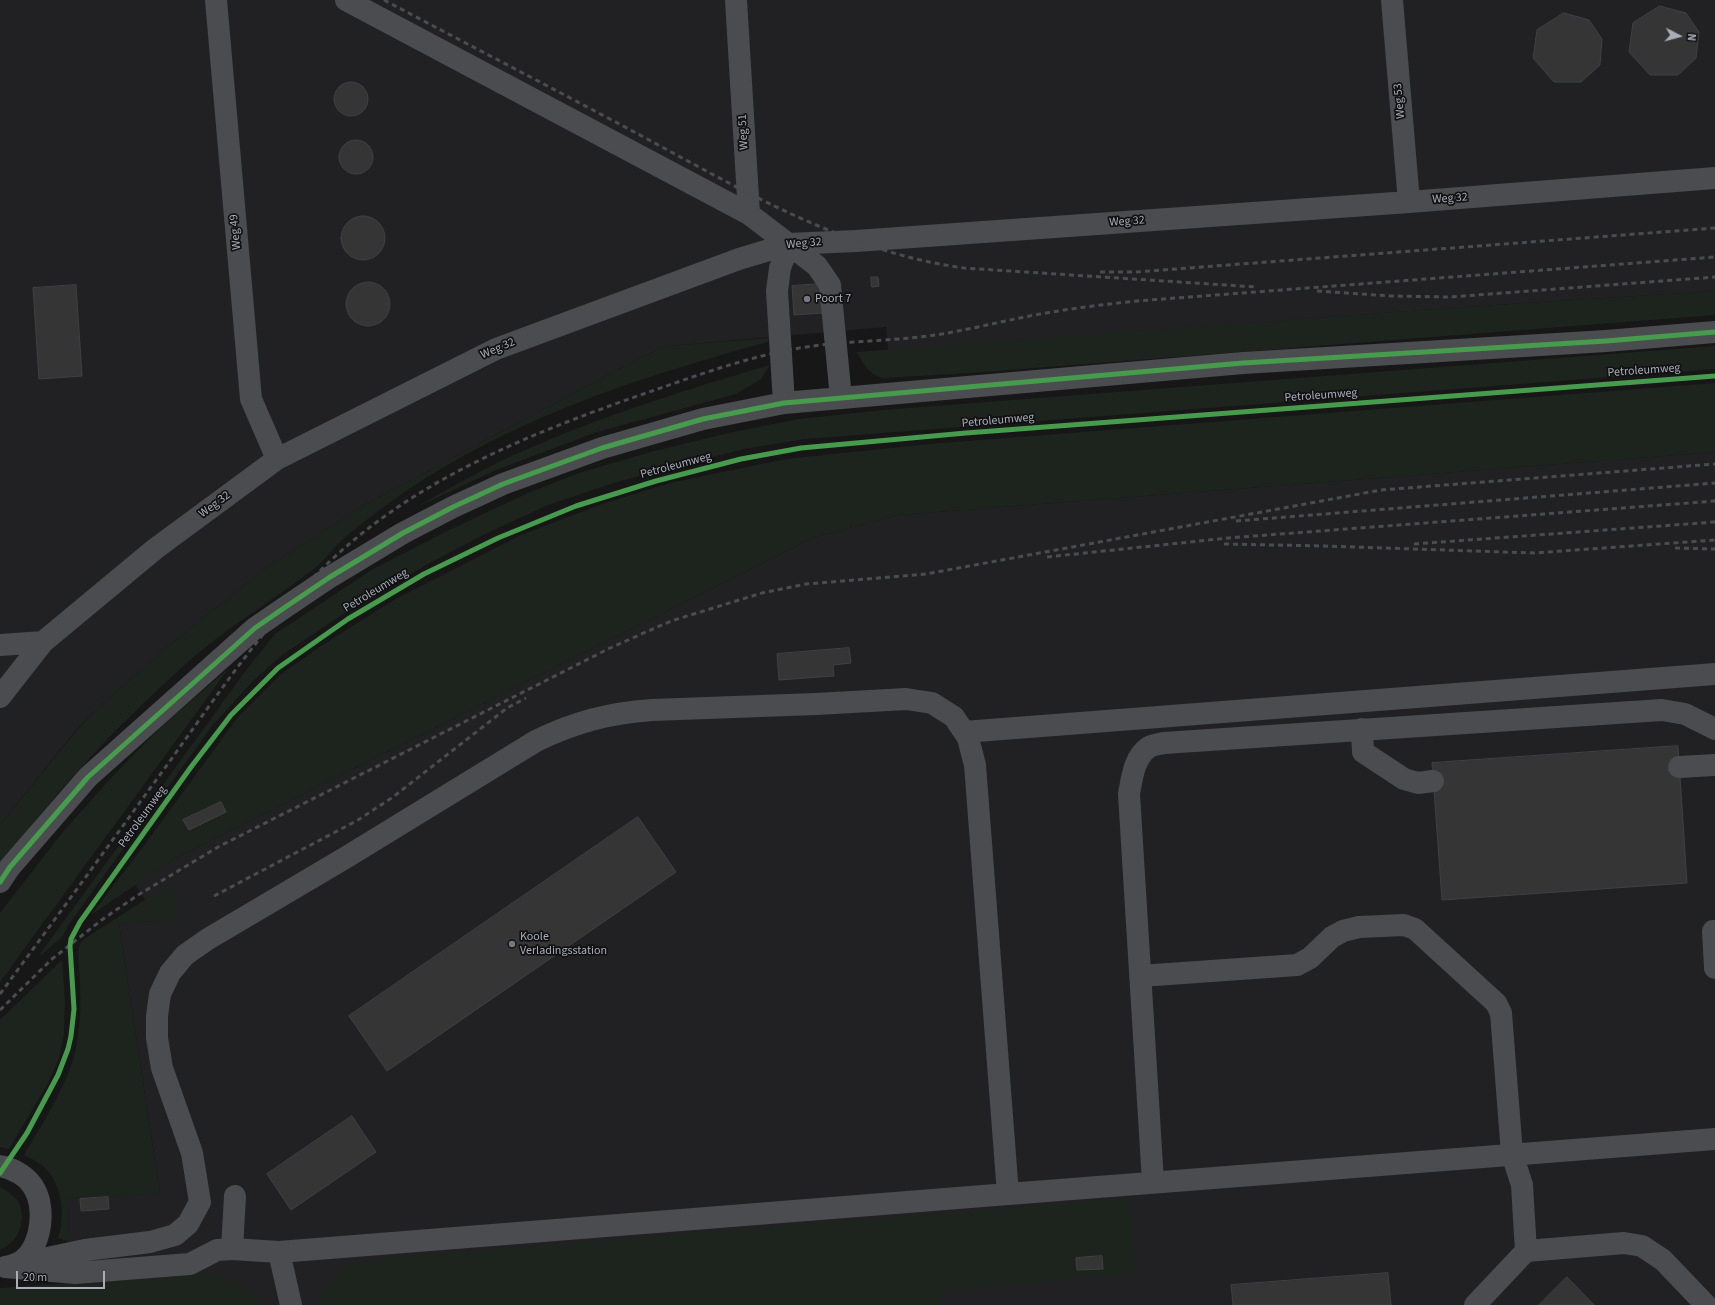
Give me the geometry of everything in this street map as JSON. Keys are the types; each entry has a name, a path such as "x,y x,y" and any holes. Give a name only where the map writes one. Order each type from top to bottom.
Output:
{"street":[{"name":"Weg 49","path":"216,0 251,400 277,459"},
{"path":"346,0 749,214 817,266 830,285 841,398"},
{"name":"Weg 51","path":"736,0 749,214"},
{"name":"Weg 53","path":"1392,0 1409,202"},
{"name":"Weg 32","path":"0,697 43,642 155,549 277,459 496,349 739,260 789,244 864,241 1409,202 1715,178"},
{"path":"784,403 777,291 780,268 789,244"},
{"path":"0,882 10,867 88,777 255,628 330,577 403,533 453,507 503,484 602,448 653,432 703,419 784,403 1243,363 1715,332"},
{"path":"0,645 43,642"},
{"path":"964,732 1715,674"},
{"path":"2,1267 85,1250 150,1242 175,1235 188,1224 200,1202 192,1153 158,1054 157,1016 160,994 170,973 185,955 208,939 345,858 536,741 559,730 585,721 630,712 906,699 932,703 954,717 968,738 975,765 1008,1194"},
{"path":"1153,1182 1129,794 1133,772 1139,757 1149,747 1164,743 1662,710 1685,714 1715,729"},
{"path":"1362,729 1363,752 1404,779 1418,783 1433,781"},
{"path":"1679,767 1715,765"},
{"path":"1140,976 1297,965 1310,958 1332,937 1343,931 1359,927 1404,925 1415,929 1496,1003 1502,1013 1512,1154 1522,1185 1526,1251"},
{"path":"1713,931 1715,968"},
{"path":"2,1267 75,1273 97,1272 190,1264 218,1250 232,1249 279,1252 1153,1182 1715,1139"},
{"path":"0,1166 17,1172 27,1179 35,1190 40,1205 37,1240 31,1251 24,1259 16,1264 2,1267"},
{"path":"232,1249 235,1196"},
{"path":"1475,1305 1526,1251 1624,1243 1642,1246 1663,1260 1709,1304"},
{"path":"279,1252 291,1305"}],"shaded area":[{"path":"0,0 1715,0 1715,291 1449,308 888,351 886,327 669,346 644,356 359,508 268,567 168,646 101,705 76,730 0,825"},
{"path":"1715,291 1715,315 970,373 883,378 870,372 864,365 857,352 1449,308"},
{"path":"769,338 768,342 668,371 618,388 569,406 520,427 473,450 428,477 385,506 345,537 314,569 217,638 161,686 136,710 65,785 0,866 0,825 77,730 101,705 168,646 268,567 359,508 644,356 669,346"},
{"path":"1715,346 1715,369 805,439 744,449 670,468 617,482 548,505 487,533 428,564 365,600 281,656 253,681 212,726 69,924 62,937 41,955 40,954 247,669 275,634 373,569 447,531 530,492 579,473 654,451 733,432 799,419 883,410"},
{"path":"770,365 761,379 736,394 597,432 496,470 417,507 499,462 565,433 632,408"},
{"path":"1715,383 1715,452 898,515 812,538 172,860 91,915 143,847 238,717 280,675 321,646 394,600 521,535 602,504 670,483 786,459 929,444"},
{"path":"1715,452 1715,1305 183,1305 180,1275 97,1271 96,1256 85,1242 69,1242 68,1198 160,1193 119,924 159,920 135,884 172,860 812,538 898,515"},
{"path":"229,668 0,982 0,913 62,833 109,780 163,725"},
{"path":"174,881 179,919 119,924 160,1194 68,1198 69,1242 58,1238 62,1212 59,1193 52,1176 36,1161 24,1155 47,1117 61,1089 76,1048 80,1024 80,975 78,951 80,944 84,939"},
{"path":"62,960 65,1000 64,1033 59,1059 47,1085 9,1149 0,1147 0,1020"},
{"path":"0,1187 17,1200 20,1206 22,1221 19,1232 14,1240 0,1250"},
{"path":"1130,1198 1135,1274 940,1291 941,1305 318,1305 325,1289 342,1268 372,1259"},
{"path":"208,1274 224,1277 238,1283 250,1292 261,1305 0,1305 0,1288"}],"building":[{"path":"1660,6 1686,13 1699,32 1696,58 1678,75 1650,75 1629,52 1633,23"},
{"path":"1564,13 1589,20 1602,39 1600,65 1581,82 1554,82 1533,58 1537,30"},
{"path":"348,82 354,82 358,83 365,89 368,99 367,106 361,113 354,116 348,116 344,115 337,109 334,102 334,96 335,92 341,85"},
{"path":"353,140 359,140 363,141 370,147 373,157 372,164 366,171 359,174 353,174 349,173 342,167 339,160 339,154 340,150 346,143"},
{"path":"363,216 375,220 381,226 385,238 381,250 375,256 363,260 351,256 345,250 341,238 345,226 351,220"},
{"path":"871,277 878,277 879,286 872,287"},
{"path":"368,282 380,286 386,292 390,304 386,316 380,322 368,326 356,322 350,316 346,304 350,292 356,286"},
{"name":"Poort 7","path":"821,284 823,313 794,315 792,286"},
{"path":"76,285 82,376 39,379 33,288"},
{"path":"849,648 851,663 833,665 834,676 779,680 777,654"},
{"path":"1678,746 1687,883 1442,900 1432,763"},
{"path":"221,802 226,812 189,830 183,820"},
{"name":"Koole Verladingsstation","path":"638,817 676,872 387,1071 349,1016"},
{"path":"352,1116 376,1152 291,1210 267,1174"},
{"path":"108,1197 109,1209 81,1211 80,1199"},
{"path":"1102,1256 1103,1269 1077,1270 1076,1258"},
{"path":"1388,1273 1391,1305 1233,1305 1231,1285"},
{"path":"1567,1277 1594,1305 1539,1305"}],"railway":[{"path":"384,0 756,197 836,233 878,248 920,260 964,268 1256,287"},
{"path":"1100,272 1136,272 1715,228"},
{"path":"0,994 252,648 272,623 316,574 374,524 410,499 448,476 528,438 569,421 704,373 758,357 812,346 924,337 1046,313 1137,301 1715,257"},
{"path":"1317,291 1391,296 1450,297 1715,277"},
{"path":"0,1010 52,959 103,919 138,895 218,847 610,648 671,621 762,593 806,584 926,574 1381,490 1715,464"},
{"path":"1236,521 1715,483"},
{"path":"1047,557 1228,538 1715,501"},
{"path":"1414,544 1715,522"},
{"path":"1224,544 1534,553 1715,540"},
{"path":"1675,548 1715,549"},
{"path":"214,896 358,820 393,797 507,708 526,698"}],"cycle path":[{"path":"0,882 10,867 88,777 255,628 330,577 403,533 453,507 503,484 602,448 703,419 784,403 1243,363 1606,341 1715,332"},
{"name":"Petroleumweg","path":"0,1173 27,1133 58,1075 68,1049 74,1009 70,946 71,939 80,922 191,767 231,715 278,668 348,619 424,574 498,538 576,506 656,481 741,459 801,448 966,433 1715,376"}],"place":[{"name":"Poort 7","path":"807,299"},
{"name":"Koole Verladingsstation","path":"512,944"}]}
